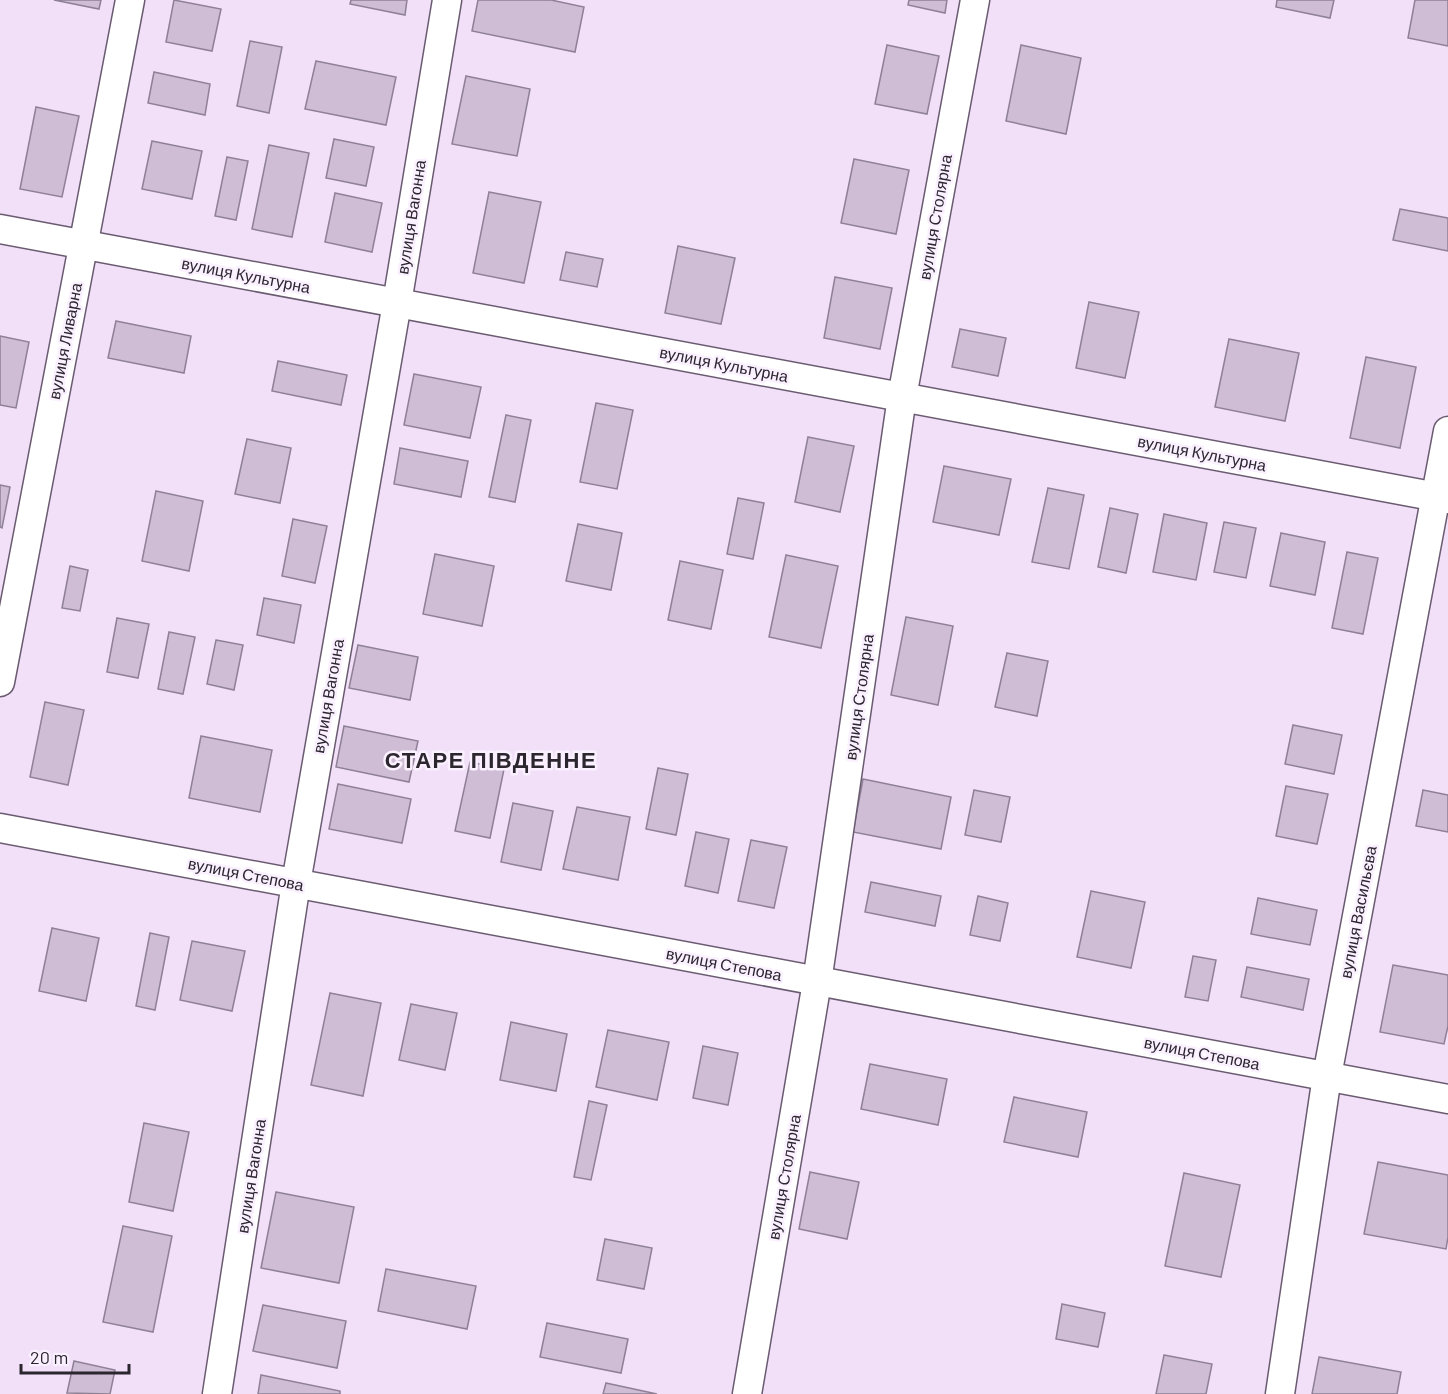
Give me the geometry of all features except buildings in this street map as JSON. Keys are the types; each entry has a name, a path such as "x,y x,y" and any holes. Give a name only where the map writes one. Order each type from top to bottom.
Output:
{"street":[{"name":"вулиця Ливарна","path":"0,681 130,0"},
{"name":"вулиця Вагонна","path":"217,1394 296,883 447,0"},
{"name":"вулиця Столярна","path":"747,1394 817,982 902,397 975,0"},
{"name":"вулиця Культурна","path":"0,229 1442,498"},
{"name":"вулиця Васильєва","path":"1280,1394 1327,1076 1442,498 1448,431"},
{"name":"вулиця Степова","path":"0,828 1448,1099"}],"district":[{"name":"СТАРЕ ПІВДЕННЕ","path":"491,760"}]}
